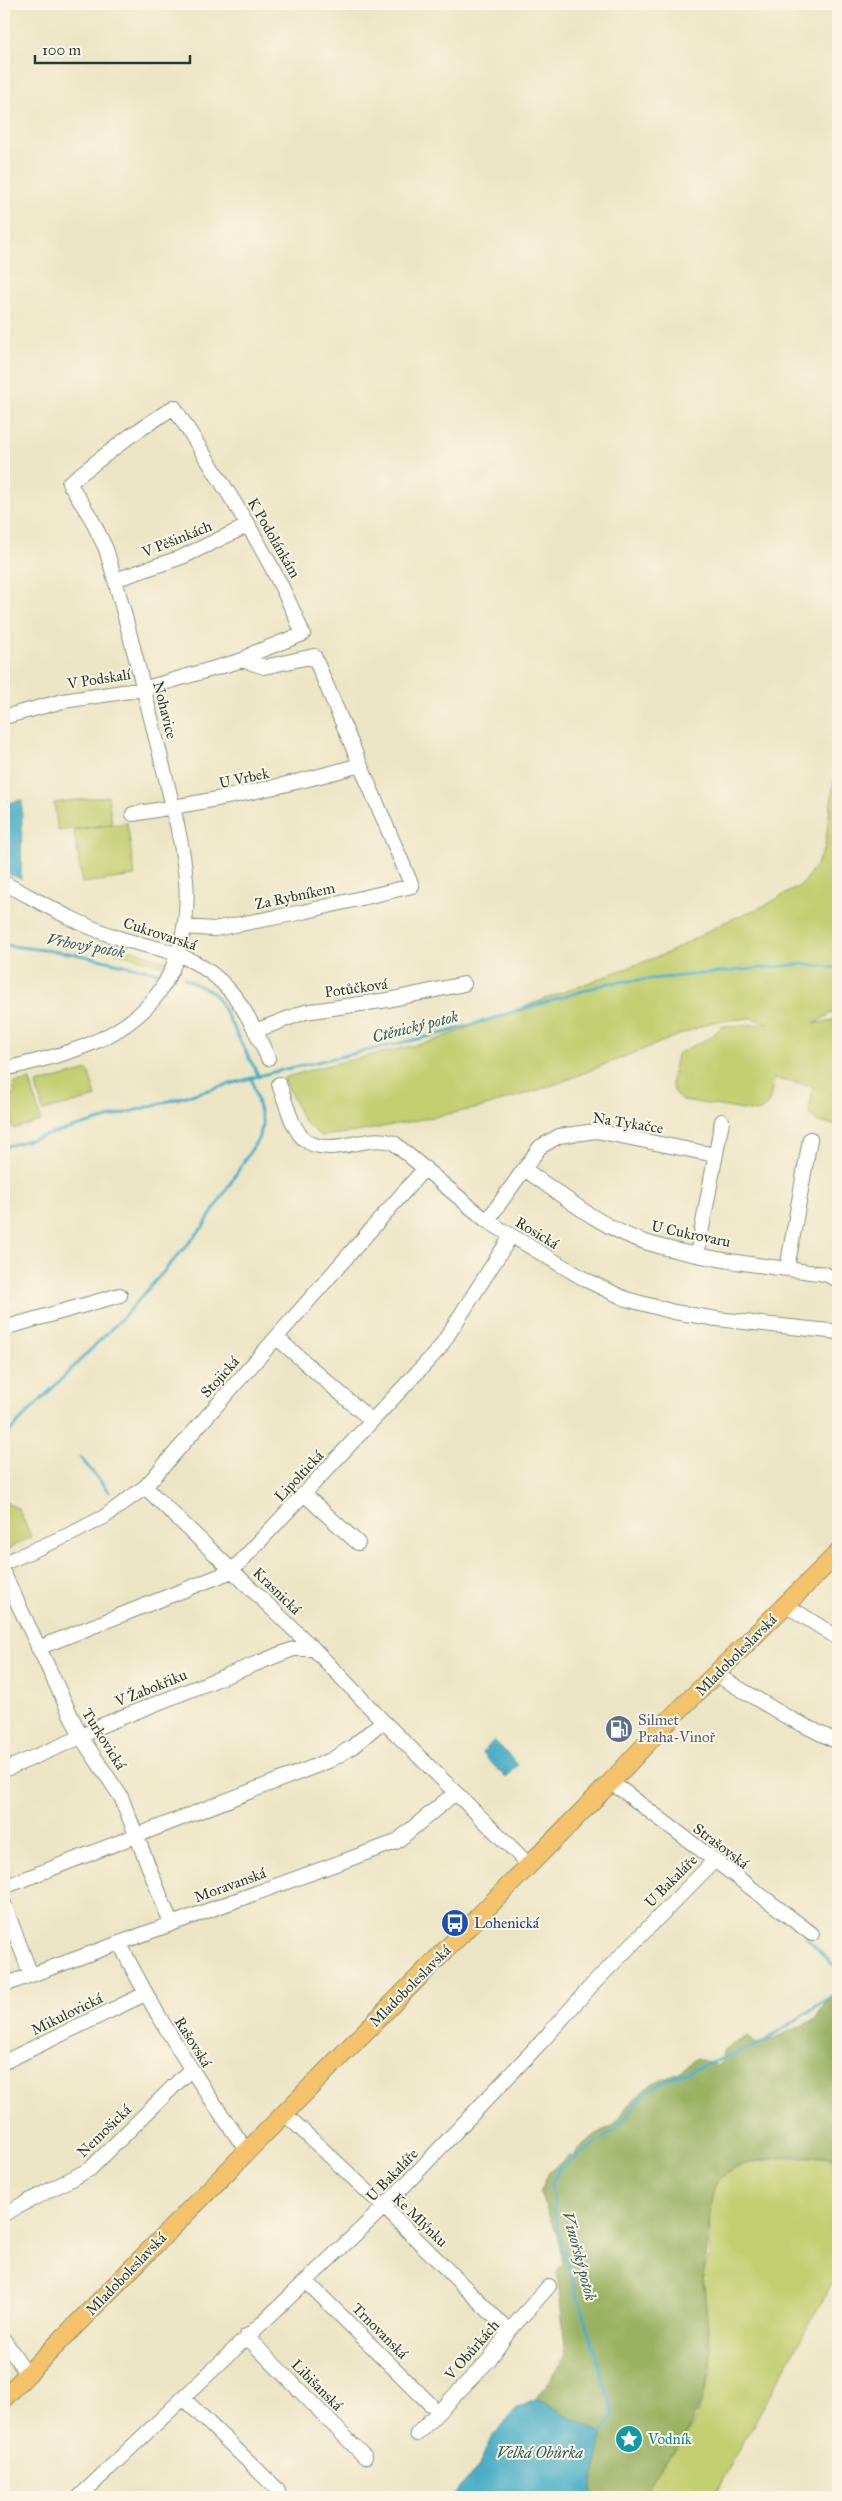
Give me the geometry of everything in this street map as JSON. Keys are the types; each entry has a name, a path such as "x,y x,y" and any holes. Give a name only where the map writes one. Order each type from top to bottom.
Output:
{"main road":[{"name":"Mladoboleslavská","path":"4,2398 610,1784 666,1724 838,1553"}],"street":[{"name":"Nohavice","path":"4,1068 70,1052 94,1042 129,1022 156,996 178,955 184,927 186,881 172,808 106,549 95,526 69,483 130,436 174,407"},
{"name":"K Podolánkám","path":"174,407 250,525 278,576 303,634 254,653 243,660"},
{"name":"V Pěšinkách","path":"115,580 182,556 250,525"},
{"path":"243,660 264,667 314,656 360,765"},
{"name":"V Podskalí","path":"4,717 63,701 143,689 243,660"},
{"name":"U Vrbek","path":"134,814 296,784 360,765"},
{"name":"Za Rybníkem","path":"184,927 214,929 303,912 412,886 360,765"},
{"name":"Cukrovarská","path":"4,883 112,936 178,955 204,967 222,981 244,1007 268,1058"},
{"name":"Potůčková","path":"255,1030 305,1012 388,1000 464,984"},
{"name":"Rosická","path":"278,1084 295,1128 301,1137 311,1145 338,1147 378,1139 394,1143 487,1221 586,1280 626,1299 674,1312 717,1320 838,1332"},
{"path":"697,1255 714,1155 722,1121"},
{"name":"Na Tykačce","path":"487,1221 540,1146 551,1140 575,1133 596,1131 714,1155"},
{"path":"787,1269 810,1139"},
{"name":"Stojická","path":"4,1563 73,1533 104,1517 145,1486 277,1338 424,1168"},
{"name":"U Cukrovaru","path":"524,1169 597,1219 647,1243 697,1255 825,1274 838,1280"},
{"name":"Lipoltická","path":"38,1648 232,1571 440,1349 511,1236"},
{"path":"4,1328 120,1295"},
{"path":"277,1338 372,1421"},
{"name":"Krasnická","path":"145,1486 314,1649 383,1721"},
{"path":"304,1494 358,1543"},
{"name":"Turkovická","path":"4,1574 81,1737 121,1797 138,1835 171,1923"},
{"path":"786,1605 838,1638"},
{"name":"V Žabokřiku","path":"4,1770 81,1737 100,1726 283,1653 294,1650 314,1649"},
{"path":"717,1675 787,1717 838,1742"},
{"path":"4,1887 331,1760 352,1747 383,1721 529,1865"},
{"name":"Strašovská","path":"610,1784 622,1790 812,1934"},
{"name":"Moravanská","path":"4,1985 396,1842 455,1793"},
{"name":"U Bakaláře","path":"79,2497 246,2336 384,2207 544,2039 591,1986 714,1861"},
{"path":"4,1904 31,1975"},
{"name":"Rašovská","path":"120,1944 145,1994 190,2070 247,2151"},
{"name":"Mikulovická","path":"4,2062 145,1994"},
{"name":"Nemošická","path":"4,2214 90,2169 190,2070"},
{"name":"Ke Mlýnku","path":"284,2113 384,2207 510,2331"},
{"name":"Trnovanská","path":"306,2281 430,2404"},
{"name":"V Obůrkách","path":"417,2434 489,2360 510,2331 549,2286"},
{"name":"Libišanská","path":"246,2336 365,2457"},
{"path":"4,2340 27,2374"},
{"path":"183,2398 278,2490"}],"green space":[{"path":"838,779 838,1009 814,1024 838,1019 838,1125 817,1122 809,1113 813,1086 774,1079 768,1103 756,1112 682,1100 677,1095 672,1085 672,1080 677,1054 711,1037 722,1026 770,1024 751,1018 712,1022 551,1086 479,1108 357,1132 320,1136 302,1119 284,1078 320,1067 433,1041 670,952 725,922 766,905 803,884 825,847 834,780"},
{"path":"108,796 112,824 58,831 54,803"},
{"path":"127,823 135,876 82,883 74,830"},
{"path":"118,946 166,961 165,966 116,952"},
{"path":"88,1070 96,1097 43,1111 36,1084"},
{"path":"30,1080 41,1121 13,1129 7,1106 10,1098 15,1094 13,1084"},
{"path":"4,1502 19,1509 31,1537 4,1551"},
{"path":"838,1994 838,2160 827,2157 795,2156 760,2160 730,2170 718,2181 712,2194 703,2279 711,2363 706,2390 683,2441 665,2461 649,2484 649,2497 590,2497 602,2434 537,2399 566,2356 557,2271 563,2264 558,2236 540,2193 549,2172 569,2156 574,2157 578,2149 593,2136 614,2125 628,2105 651,2084 680,2072 696,2058 717,2066 722,2061 723,2050 748,2036 759,2045 816,2019 827,2000"},
{"path":"825,2157 838,2163 838,2272 713,2497 649,2497 649,2484 656,2472 683,2441 696,2418 712,2369 703,2275 709,2254 710,2206 715,2184 722,2176 745,2164 779,2158"}],"water":[{"path":"22,800 21,879 4,872 4,804"},
{"path":"494,1740 518,1765 506,1778 482,1753"},
{"name":"Velká Obůrka","path":"537,2399 602,2434 590,2497 451,2497 478,2468 491,2437 517,2408"}],"waterway":[{"name":"Vrbový potok","path":"4,945 76,954 164,974"},
{"name":"Ctěnický potok","path":"4,1147 273,1072 444,1033 609,983 804,964 838,968"},
{"name":"Vrbový potok","path":"184,978 212,992 220,1002 259,1077"},
{"path":"4,1437 128,1312 203,1227 258,1139 263,1125 252,1079"},
{"path":"80,1457 109,1492"},
{"path":"806,1937 838,1970"},
{"name":"Vinořský potok","path":"599,2436 614,2416 559,2235 551,2185 559,2169 616,2129 646,2092 669,2079 760,2044 838,1992"}],"place":[{"name":"Silmet Praha-Vinoř","path":"619,1729"},
{"name":"Lohenická","path":"455,1923"},
{"name":"Vodník","path":"629,2439"}]}
